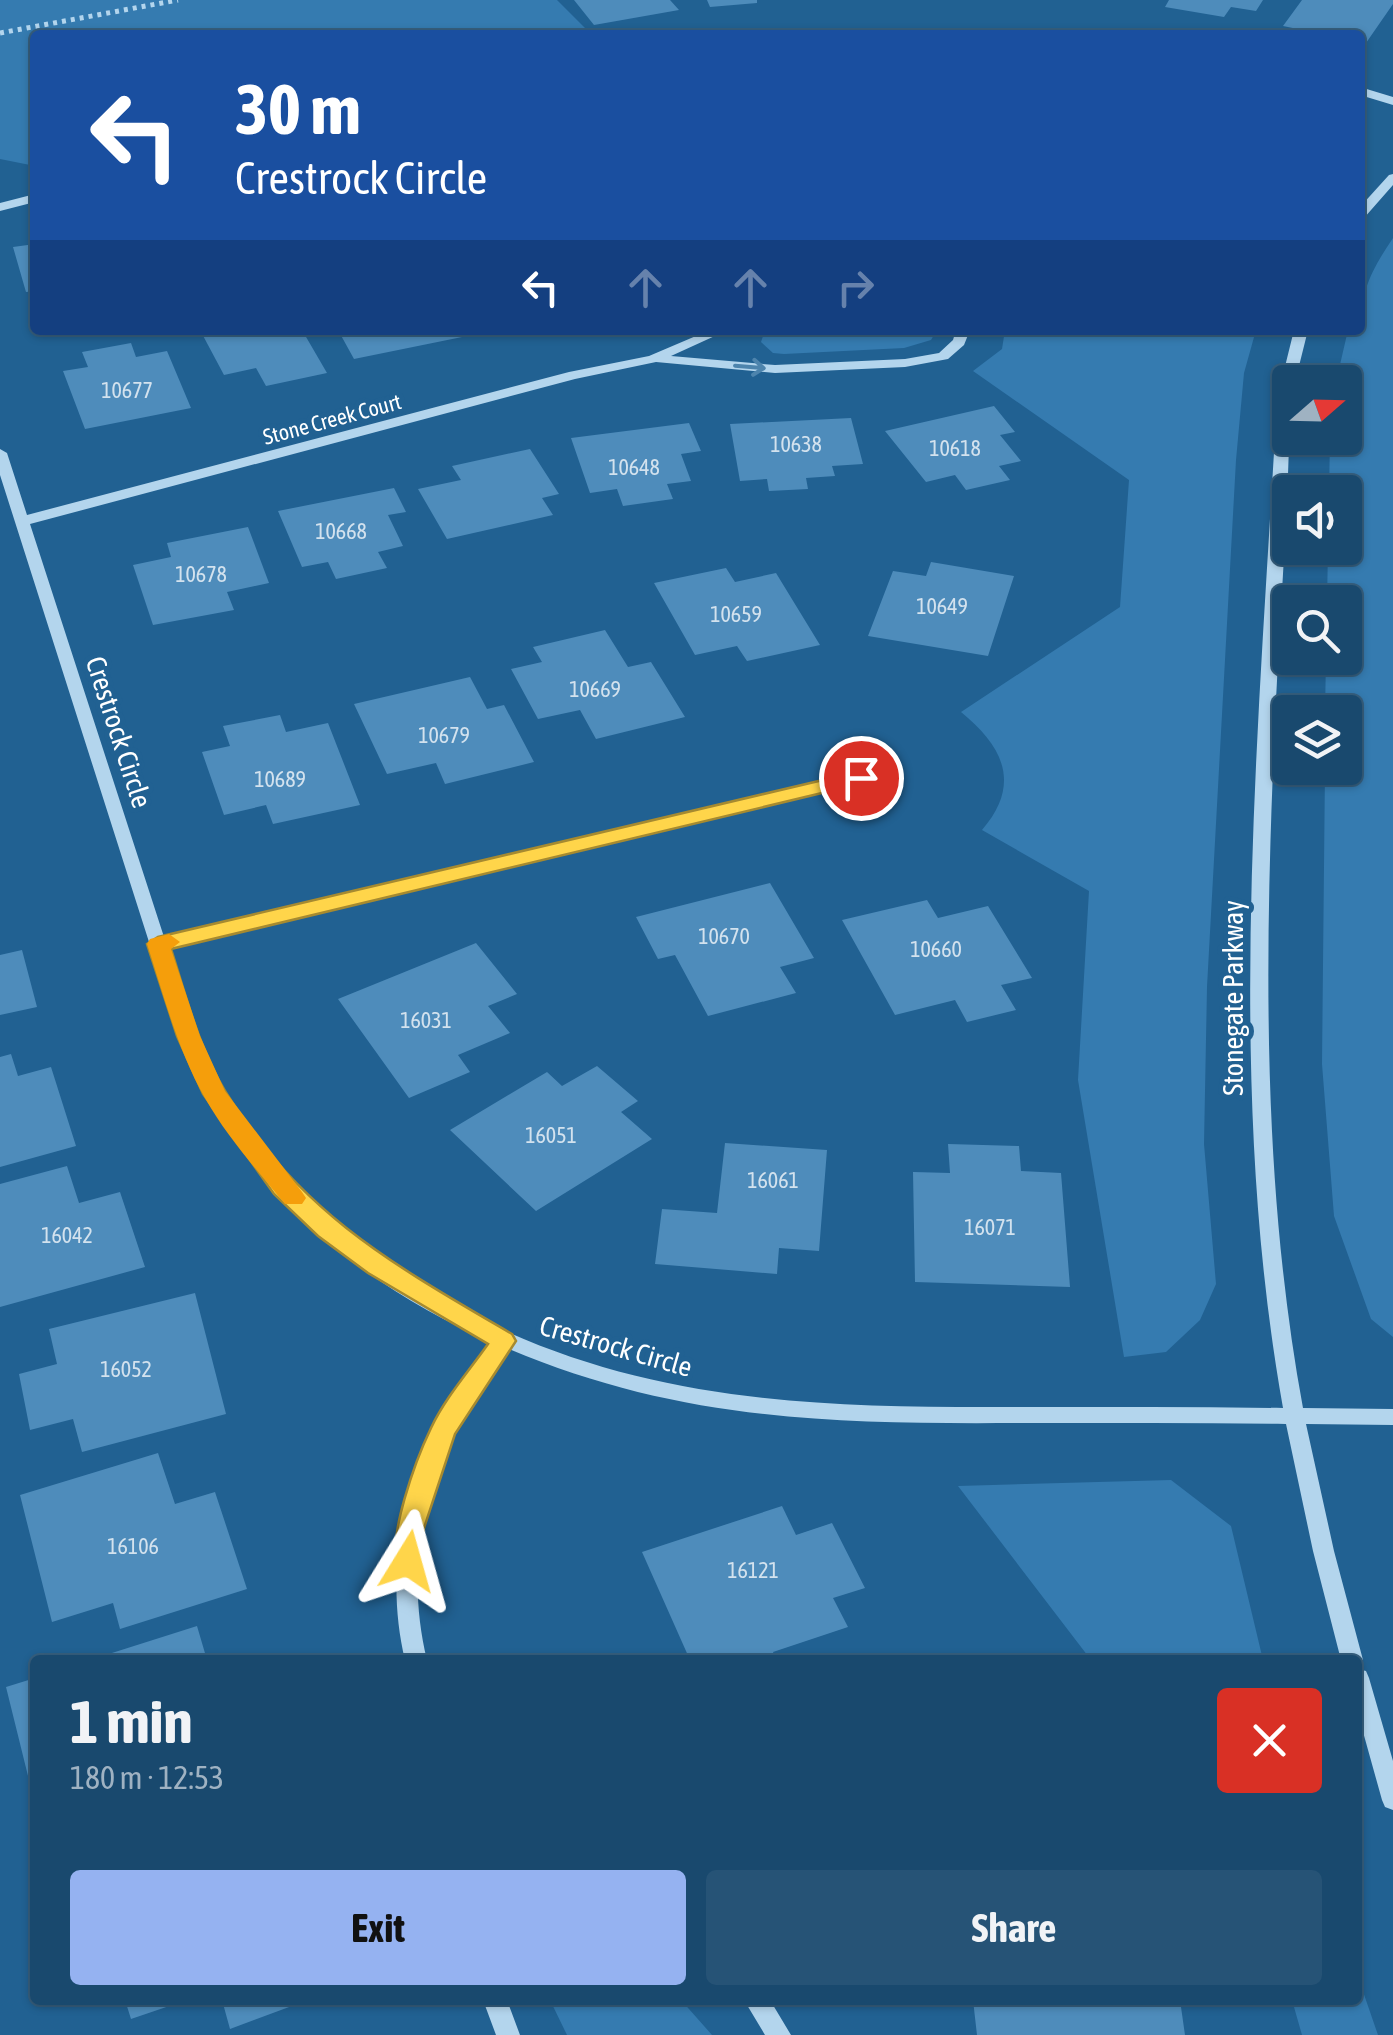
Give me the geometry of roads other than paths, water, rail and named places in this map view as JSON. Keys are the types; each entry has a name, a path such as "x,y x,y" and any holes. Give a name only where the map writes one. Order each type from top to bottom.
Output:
{"street":[{"path":"1365,93 1393,101"},
{"path":"1365,209 1393,178"},
{"path":"0,207 30,199"},
{"name":"Stone Creek Court","path":"23,521 653,358 709,335"},
{"name":"Stone Creek Court","path":"653,358 774,368 905,363 943,356 961,335"},
{"name":"Stonegate Parkway","path":"1300,335 1284,399 1261,971 1268,1219 1296,1415 1329,1575 1351,1655"},
{"name":"Crestrock Circle","path":"0,453 188,1036 214,1094 283,1188 327,1230 377,1267 504,1341 610,1376 729,1403 868,1414 1393,1416"},
{"path":"158,944 861,778"},
{"path":"415,1655 407,1594 410,1528 443,1430 504,1341"},
{"path":"1362,1692 1393,1800"},
{"path":"498,2005 508,2035"},
{"path":"759,2005 779,2035"}]}
